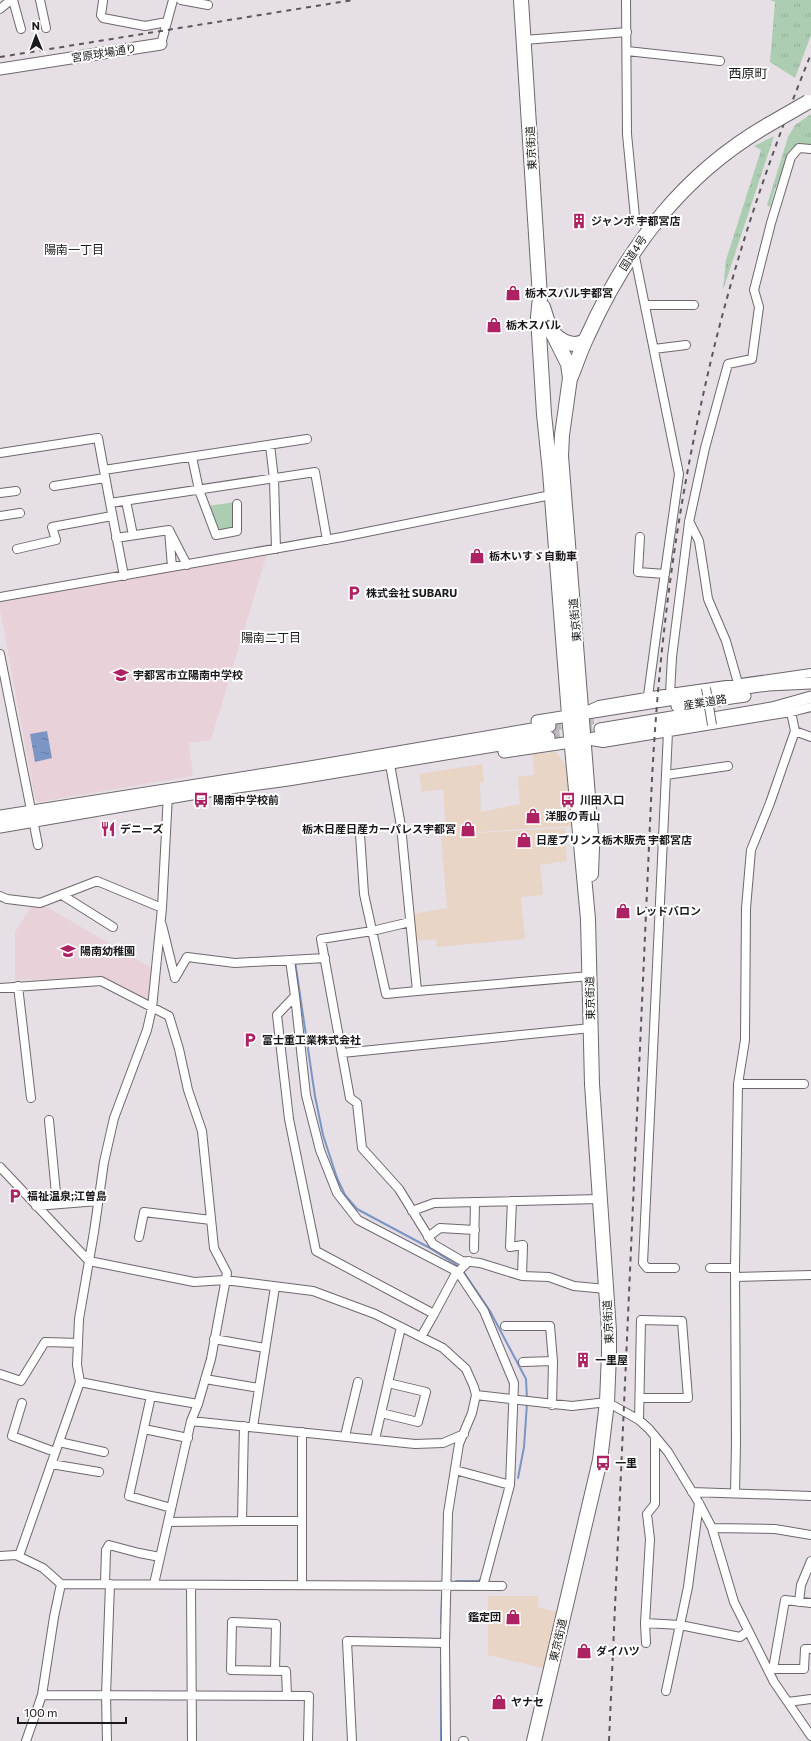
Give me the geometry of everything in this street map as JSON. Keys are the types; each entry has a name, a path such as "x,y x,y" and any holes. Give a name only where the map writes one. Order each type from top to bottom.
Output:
{"highway":[{"name":"東京街道","path":"521,0 540,297 538,317 544,414 550,472 558,494"},
{"name":"国道4号","path":"550,472 559,404 585,341 607,296 649,229 697,177 726,153 768,125 809,101"},
{"name":"東京街道","path":"534,1741 599,1466 608,1402 609,1331 592,1084 588,919 578,741 558,494 562,456 562,435 570,378 566,359 551,329 540,297"},
{"name":"東京街道","path":"544,414 550,403 547,351 551,329"},
{"path":"551,329 558,339 567,343 578,344 585,341"}],"street":[{"path":"0,9 12,0 22,29"},
{"path":"40,0 46,28"},
{"path":"161,44 173,0"},
{"path":"181,0 208,5"},
{"path":"626,0 627,134 634,217 649,229"},
{"path":"103,1 101,15 103,18 132,22 135,25 145,26 167,22"},
{"path":"524,40 627,32"},
{"name":"宮原球場通り","path":"0,69 161,44"},
{"path":"627,51 720,61"},
{"path":"670,693 672,657 689,521 705,448 728,364 752,359 759,307 754,290 771,223 791,157 799,148 811,149"},
{"path":"634,251 679,474 648,696"},
{"path":"646,306 694,305"},
{"path":"654,349 686,345"},
{"path":"0,453 98,438 124,576"},
{"path":"54,486 104,474 192,457 307,439"},
{"path":"270,445 274,479 276,549"},
{"path":"192,457 200,490 216,535 238,531 238,504"},
{"path":"110,503 315,472 327,540"},
{"path":"0,493 16,491"},
{"path":"0,597 327,540 558,494"},
{"path":"126,501 133,535"},
{"path":"0,516 20,513"},
{"path":"16,550 56,540 52,527 112,516"},
{"path":"689,521 699,541 708,599 726,641 738,683"},
{"path":"169,530 187,564"},
{"path":"116,538 169,530"},
{"path":"169,530 172,567"},
{"path":"640,537 638,572 665,574"},
{"path":"0,654 38,845"},
{"path":"575,714 599,705 648,696 811,673"},
{"path":"299,769 329,757 575,714 768,685 811,684"},
{"name":"産業道路","path":"811,684 600,723 811,696"},
{"path":"706,688 712,725"},
{"path":"288,780 308,782 578,741 772,708 811,696"},
{"path":"578,741 603,743 791,712 811,707"},
{"path":"735,1493 735,1268 738,1084 745,1040 746,908 750,854 753,843 770,803 794,731 791,712"},
{"path":"794,731 811,737"},
{"path":"0,816 31,810 168,794 288,780 549,732 299,769 168,794 33,822 0,827"},
{"path":"668,732 643,1263 647,1268 675,1268"},
{"path":"666,774 728,766"},
{"path":"391,770 401,826 417,991"},
{"path":"19,1556 80,1382 77,1364 79,1319 104,1162 114,1118 147,1030 152,1008 162,908 168,794"},
{"path":"360,834 364,894 386,994 590,976"},
{"path":"0,896 40,903 98,882 162,908"},
{"path":"62,895 113,927"},
{"path":"161,918 175,978 188,957 235,963 325,958"},
{"path":"410,922 372,931 321,938 350,1098 356,1103 362,1148 399,1189 432,1244 462,1261 480,1263 522,1276 549,1277 574,1286 606,1289"},
{"path":"290,960 306,1095 320,1150 336,1193 358,1220 459,1271 484,1311 514,1383 510,1485 483,1586"},
{"path":"0,988 101,981 169,1016 179,1049 188,1090 202,1131 214,1248 227,1273 205,1379 198,1404 191,1420 154,1584"},
{"path":"18,986 31,1098"},
{"path":"295,996 277,1015 289,1119 316,1251 434,1314"},
{"path":"342,1053 591,1028"},
{"path":"738,1084 804,1084"},
{"path":"49,1120 57,1204"},
{"path":"0,1167 89,1261 194,1282 225,1280 312,1291 375,1314 443,1348 466,1369 474,1386 476,1395 464,1434 459,1444 448,1513 445,1643 446,1741"},
{"path":"412,1211 434,1203 600,1199"},
{"path":"36,1206 98,1201"},
{"path":"512,1201 510,1247 523,1246 522,1276"},
{"path":"474,1249 475,1202"},
{"path":"139,1237 144,1212 211,1220"},
{"path":"428,1237 440,1228 475,1230"},
{"path":"421,1337 459,1271 468,1262"},
{"path":"710,1268 735,1268"},
{"path":"735,1277 811,1275"},
{"path":"253,1427 275,1286"},
{"path":"639,1420 641,1320 682,1321 688,1398 640,1398"},
{"path":"505,1326 550,1326 553,1361 552,1404"},
{"path":"375,1439 401,1327"},
{"path":"214,1339 265,1348"},
{"path":"0,1374 21,1381 45,1342 78,1343"},
{"path":"523,1362 553,1361"},
{"path":"205,1379 259,1388"},
{"path":"80,1382 198,1404"},
{"path":"345,1436 358,1382"},
{"path":"381,1413 418,1422 426,1392 388,1384"},
{"path":"476,1395 572,1406 608,1402 639,1420 668,1452 699,1503 712,1528 734,1602 748,1631 788,1702 811,1736"},
{"path":"151,1396 129,1496 171,1508"},
{"path":"22,1403 12,1436 55,1452"},
{"path":"191,1420 415,1444 443,1443 464,1434"},
{"path":"242,1521 244,1426"},
{"path":"144,1429 188,1438"},
{"path":"302,1432 302,1585"},
{"path":"646,1643 645,1623 650,1539 647,1514 655,1504 655,1437"},
{"path":"59,1442 104,1452"},
{"path":"51,1464 99,1472"},
{"path":"455,1470 510,1485"},
{"path":"692,1492 811,1496"},
{"path":"666,1691 688,1587 699,1503"},
{"path":"168,1522 302,1521"},
{"path":"712,1528 775,1529 811,1535"},
{"path":"107,1741 106,1550 109,1545 160,1557"},
{"path":"0,1556 19,1556 44,1568 61,1584 502,1586"},
{"path":"799,1602 801,1585 811,1561"},
{"path":"26,1741 42,1695 54,1617 61,1584"},
{"path":"191,1585 192,1741"},
{"path":"770,1669 785,1600 811,1603"},
{"path":"275,1671 276,1624 232,1622 231,1670 275,1671 286,1671 287,1696"},
{"path":"645,1623 680,1625 740,1637 748,1631"},
{"path":"352,1741 347,1641 445,1643"},
{"path":"770,1669 804,1669 805,1649 811,1649"},
{"path":"42,1695 309,1696 308,1741"},
{"path":"788,1702 811,1699"}],"shaded area":[{"name":"宇都宮市立陽南中学校","path":"267,554 211,740 189,743 193,776 39,802 35,799 0,610 0,602"},
{"path":"556,752 566,765 571,826 446,834 443,789 422,792 419,774 482,764 484,782 480,783 481,812 520,804 518,777 534,775 533,754"},
{"path":"565,828 567,861 540,865 543,895 521,897 525,939 437,947 436,939 416,941 413,914 447,908 441,835"},
{"name":"陽南幼稚園","path":"31,907 47,907 153,969 150,1003 104,978 15,980 15,932"},
{"path":"488,1596 538,1596 538,1607 560,1613 546,1669 488,1655"}],"green space":[{"path":"770,0 811,0 811,35 795,78 770,62 775,2"},
{"path":"811,114 811,146 790,154 774,192 770,207 767,205 788,137 795,125"},
{"path":"774,136 723,290 726,260 761,150 754,146"},
{"path":"235,502 235,529 217,533 208,506"}],"water":[{"path":"47,731 52,758 35,762 30,734"}],"waterway":[{"path":"295,961 315,1096 323,1135 337,1178 345,1195 357,1209 428,1247 460,1267"},
{"path":"463,1271 490,1311 526,1379 527,1399"},
{"path":"518,1478 524,1447 527,1403"},
{"path":"456,1581 479,1581 481,1578"},
{"path":"441,1623 442,1594"},
{"path":"441,1665 441,1741"}],"tunnel":[{"path":"550,726 599,718"},
{"path":"549,737 600,729"}],"railway":[{"path":"0,57 353,0"},
{"path":"609,1741 652,779 664,629 670,579 686,480 695,431 716,340 739,257 765,175 811,54"}],"place":[{"name":"ジャンボ 宇都宮店","path":"579,221"},
{"name":"栃木スバル宇都宮","path":"513,293"},
{"name":"栃木スバル","path":"494,325"},
{"name":"栃木いすゞ自動車","path":"477,556"},
{"name":"株式会社 SUBARU","path":"354,593"},
{"name":"宇都宮市立陽南中学校","path":"121,675"},
{"name":"陽南中学校前","path":"201,800"},
{"name":"川田入口","path":"568,800"},
{"name":"洋服の青山","path":"533,816"},
{"name":"デニーズ","path":"108,829"},
{"name":"栃木日産日産カーパレス宇都宮","path":"468,829"},
{"name":"日産プリンス栃木販売 宇都宮店","path":"524,840"},
{"name":"レッドバロン","path":"623,911"},
{"name":"陽南幼稚園","path":"68,951"},
{"name":"富士重工業株式会社","path":"250,1040"},
{"name":"福祉温泉;江曽島","path":"15,1196"},
{"name":"一里屋","path":"583,1360"},
{"name":"一里","path":"603,1463"},
{"name":"鑑定団","path":"513,1617"},
{"name":"ダイハツ","path":"584,1651"},
{"name":"ヤナセ","path":"499,1702"}],"district":[{"name":"西原町","path":"748,73"},
{"name":"陽南一丁目","path":"74,250"},
{"name":"陽南二丁目","path":"271,638"}]}
